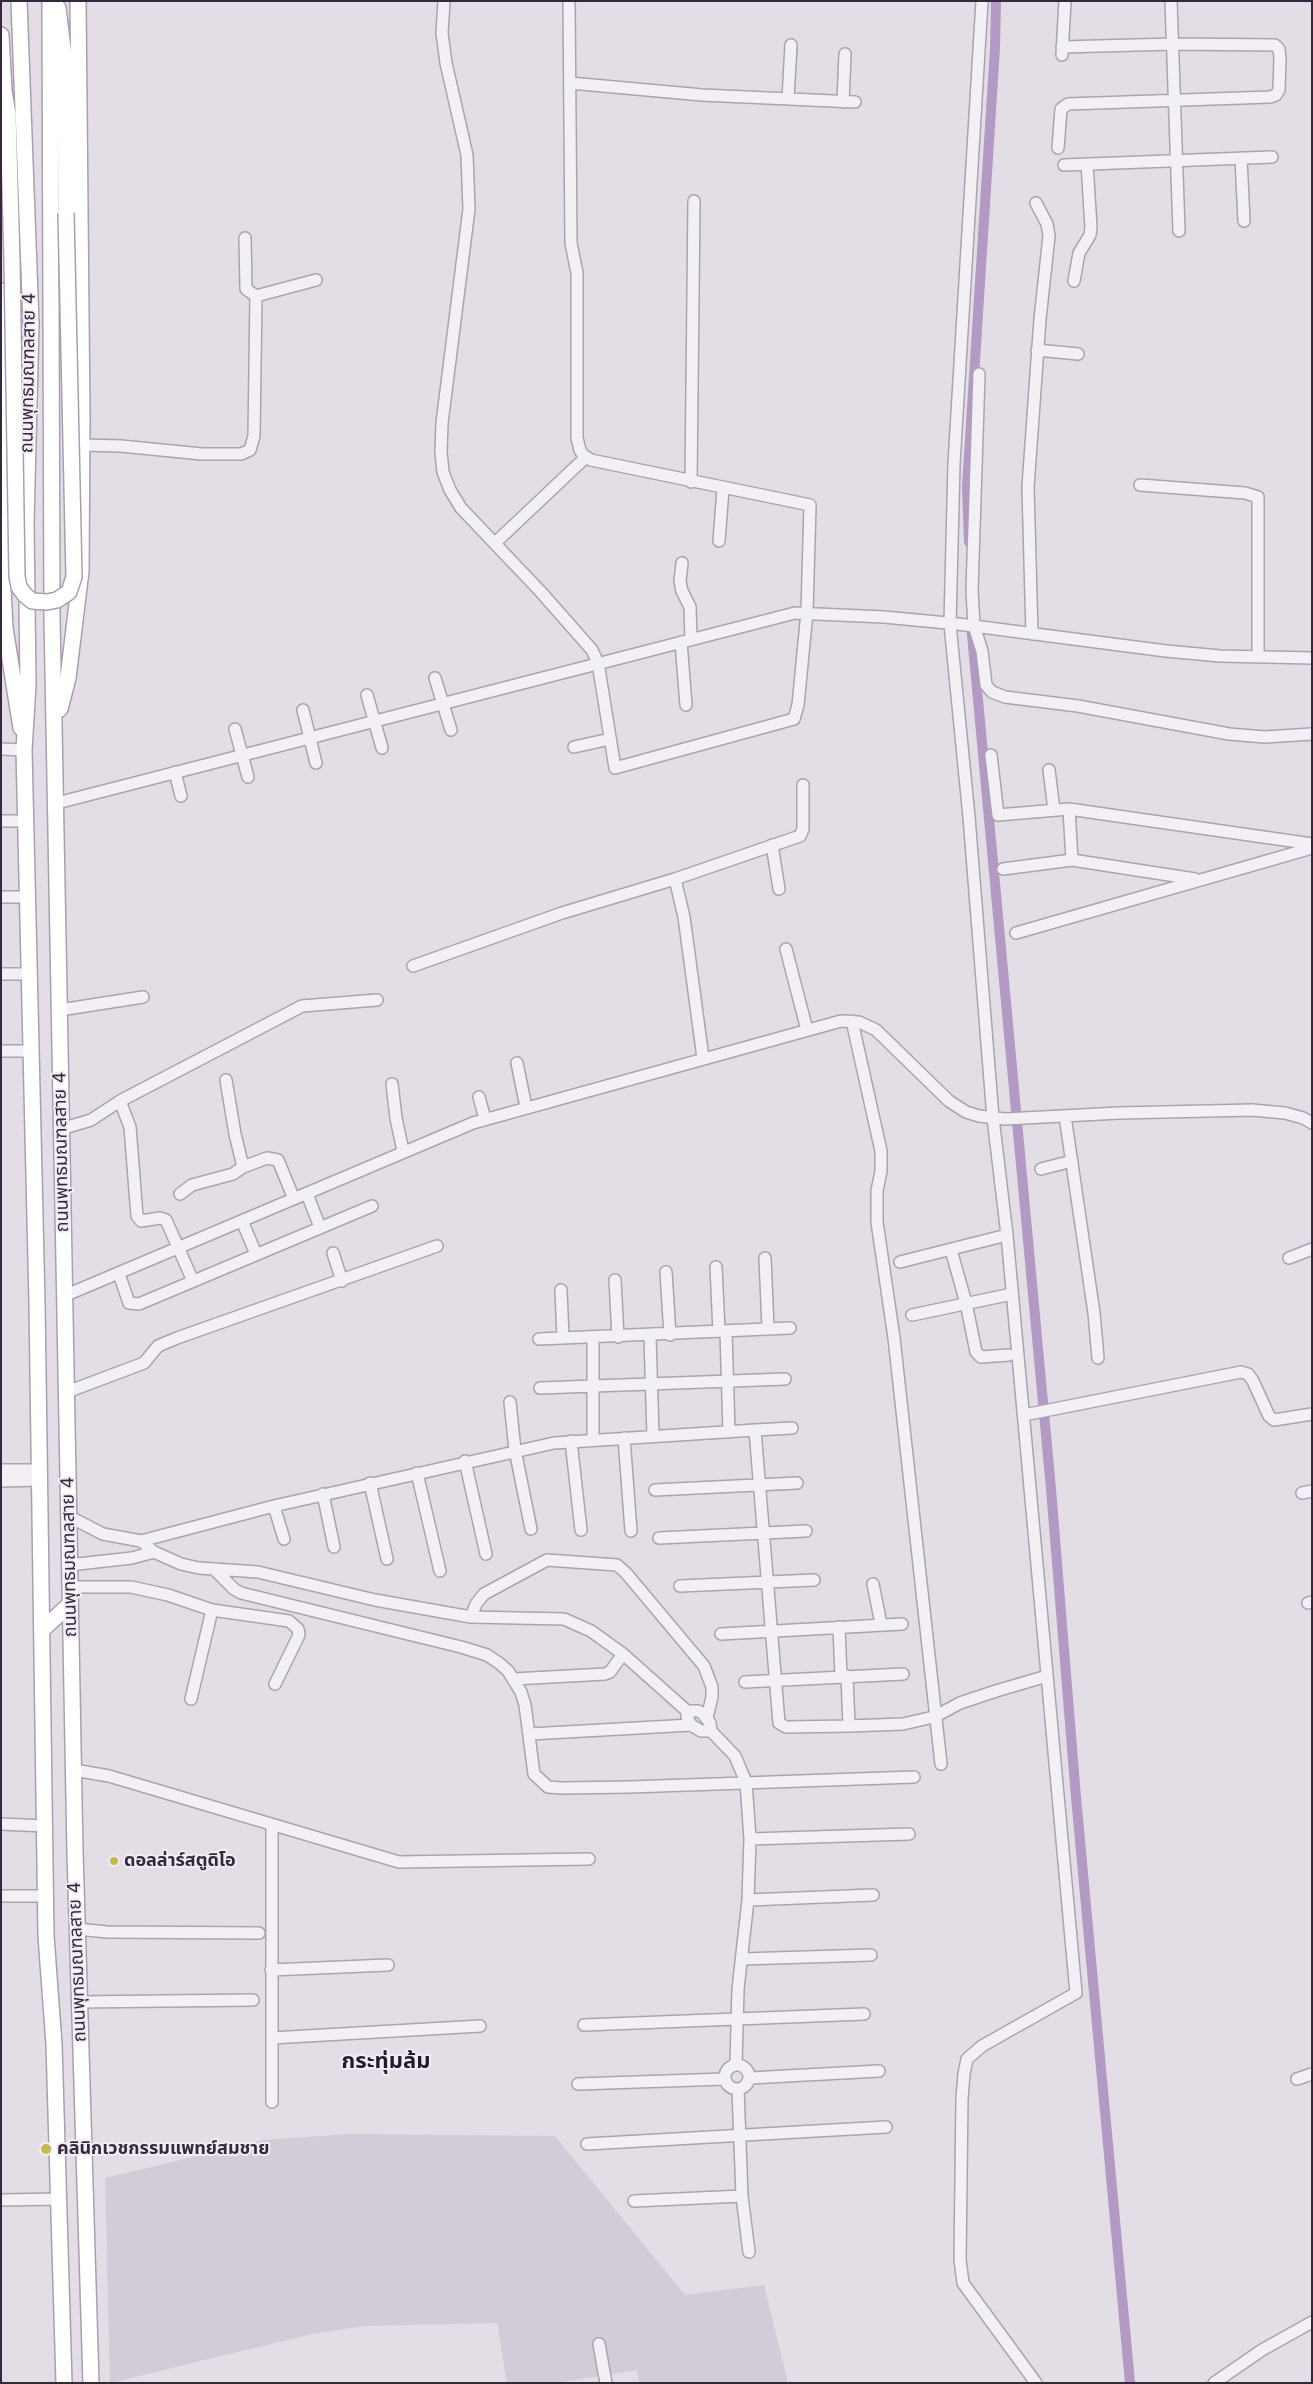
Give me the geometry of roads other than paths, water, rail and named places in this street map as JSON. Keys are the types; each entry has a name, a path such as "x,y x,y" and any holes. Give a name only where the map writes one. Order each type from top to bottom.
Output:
{"main road":[{"name":"ถนนพุทธมณฑลสาย 4","path":"19,1 18,19 31,323 26,523 28,694 24,747 28,821 46,1826 46,1936 54,2044 64,2383"},
{"name":"ถนนพุทธมณฑลสาย 4","path":"50,1 52,570 61,1129 77,1929 91,2383"},
{"path":"57,1 65,65"},
{"path":"18,19 8,114 17,576 19,587 25,595 32,601 47,602 57,600 69,592 74,577 66,213 65,65 69,1"},
{"name":"ถนนพุทธมณฑลสาย 4","path":"56,730 68,678 81,571 82,445 78,1"},
{"path":"1,35 4,91 8,114"},
{"name":"ถนนพุทธมณฑลสาย 4","path":"1,291 2,568 6,664 24,747"},
{"path":"42,1637 70,1604"}],"street":[{"path":"444,1 442,33 447,71 467,155 469,209 442,423 441,452 443,472 450,490 461,508 587,643 598,663 615,768 794,718 798,705 807,612 810,506 723,489 586,457 580,450 577,438 577,273 572,243 569,1"},
{"path":"982,1 954,463 954,624 970,827 999,1118 1012,1294 1033,1414 1047,1676 1076,1993 982,2046 967,2059 962,2098 960,2260 963,2283 1036,2383"},
{"path":"1058,148 1061,109 1068,104 1270,97 1276,95 1279,90 1280,58 1279,49 1275,45 1172,44 1062,51 1065,1"},
{"path":"1171,1 1179,231"},
{"path":"788,99 792,45"},
{"path":"570,83 702,95 849,102 845,54"},
{"path":"1064,165 1272,157"},
{"path":"1241,158 1244,221"},
{"path":"1074,281 1076,262 1090,235 1091,227 1087,164"},
{"path":"691,482 694,202"},
{"path":"1032,634 1028,487 1037,350 1049,236 1047,224 1036,203"},
{"path":"244,238 246,289 256,296 316,280"},
{"path":"82,445 202,454 241,454 250,450 254,436 256,296"},
{"path":"1037,350 1078,354"},
{"path":"979,374 972,590 973,626 982,650 986,686 992,692 1005,697 1078,706 1229,734 1265,737 1312,734"},
{"path":"495,543 586,457"},
{"path":"1140,485 1245,493 1258,497 1258,657"},
{"path":"719,541 723,489"},
{"path":"682,563 680,581 682,591 690,607 686,641 686,704"},
{"path":"57,803 796,613 884,617 973,626 1166,652 1312,658"},
{"path":"435,678 451,730"},
{"path":"367,695 382,748"},
{"path":"303,710 316,763"},
{"path":"235,729 248,777"},
{"path":"574,747 610,739"},
{"path":"1,749 24,747"},
{"path":"991,755 998,815 1069,809 1312,844"},
{"path":"1049,770 1054,810"},
{"path":"176,772 181,796"},
{"path":"413,966 562,913 675,879 803,833 803,785"},
{"path":"1069,809 1072,860"},
{"path":"1,821 28,821"},
{"path":"772,845 779,889"},
{"path":"1016,933 1312,848"},
{"path":"1003,869 1072,860 1200,880"},
{"path":"675,879 684,917 703,1058"},
{"path":"1,897 28,898"},
{"path":"786,949 807,1030"},
{"path":"1,974 30,974"},
{"path":"60,1010 143,998"},
{"path":"61,1129 91,1120 120,1101 302,1006 377,1000"},
{"path":"852,1021 881,1150 881,1171 877,1191 877,1222 894,1338 933,1717 941,1764"},
{"path":"64,1296 242,1222 403,1151 485,1119 832,1022 852,1021 867,1025 886,1037 958,1107 979,1116 1017,1118 1252,1110 1285,1112 1312,1123"},
{"path":"1,1051 32,1051"},
{"path":"517,1062 526,1107"},
{"path":"226,1080 242,1167"},
{"path":"392,1084 396,1118 403,1151"},
{"path":"479,1097 485,1119"},
{"path":"120,1101 130,1127 137,1216 144,1221 164,1218 193,1281"},
{"path":"1065,1116 1094,1312 1098,1358"},
{"path":"180,1194 192,1185 233,1174 242,1167 267,1158 278,1160 294,1199"},
{"path":"1041,1169 1072,1162"},
{"path":"307,1194 320,1227"},
{"path":"119,1274 127,1299 134,1305 146,1302 372,1206"},
{"path":"242,1222 256,1254"},
{"path":"900,1262 1007,1235"},
{"path":"67,1392 144,1363 158,1346 437,1246"},
{"path":"1288,1258 1312,1249"},
{"path":"951,1250 966,1303 976,1352 981,1357 1010,1355"},
{"path":"333,1253 342,1281"},
{"path":"765,1258 768,1328"},
{"path":"716,1267 727,1381 729,1432"},
{"path":"666,1272 670,1335"},
{"path":"615,1280 618,1337"},
{"path":"562,1290 563,1338"},
{"path":"912,1315 1012,1294"},
{"path":"539,1339 650,1336 790,1328"},
{"path":"650,1336 653,1436"},
{"path":"593,1337 593,1439"},
{"path":"1033,1414 1241,1372 1248,1374 1254,1381 1269,1416 1274,1420 1312,1414"},
{"path":"540,1388 785,1379"},
{"path":"510,1402 515,1450 531,1528"},
{"path":"140,1542 274,1506 515,1450 593,1439 792,1428"},
{"path":"755,1430 773,1630 779,1723 783,1726 903,1724 933,1717 960,1703 996,1690 1047,1676"},
{"path":"624,1438 631,1531"},
{"path":"571,1441 582,1530"},
{"path":"465,1461 486,1554"},
{"path":"1,1470 39,1475"},
{"path":"418,1473 440,1571"},
{"path":"1,1481 39,1475"},
{"path":"370,1483 387,1559"},
{"path":"655,1490 797,1483"},
{"path":"323,1494 334,1547"},
{"path":"274,1506 284,1539"},
{"path":"68,1516 103,1534 140,1542 154,1552 182,1564 215,1570 258,1572 375,1600 472,1617 564,1619 592,1631 623,1654 687,1711 698,1711 707,1718 712,1728 711,1731 735,1756 746,1782 750,1839 748,1900 736,2019 736,2065"},
{"path":"659,1538 806,1531"},
{"path":"70,1564 132,1558 154,1552"},
{"path":"472,1617 476,1604 484,1594 547,1560 617,1565 626,1573 704,1666 712,1686 712,1697 707,1718"},
{"path":"215,1570 234,1589 241,1593 487,1655 508,1671 514,1679 525,1705 534,1774 541,1782 554,1788 914,1777"},
{"path":"680,1586 814,1580"},
{"path":"873,1584 881,1624"},
{"path":"70,1587 131,1587 168,1595 212,1610 274,1618 295,1625 298,1629 297,1642 274,1684"},
{"path":"190,1699 212,1610"},
{"path":"721,1634 902,1624"},
{"path":"839,1627 849,1726"},
{"path":"514,1679 605,1674 610,1672 623,1654"},
{"path":"745,1682 903,1674"},
{"path":"687,1711 688,1721 691,1725 701,1731 711,1731"},
{"path":"530,1734 691,1725"},
{"path":"74,1770 108,1776 399,1862 589,1859"},
{"path":"1,1824 46,1826"},
{"path":"272,1825 272,2102"},
{"path":"750,1839 909,1834"},
{"path":"1,1896 26,1894 46,1896"},
{"path":"748,1900 873,1895"},
{"path":"77,1929 107,1932 259,1933"},
{"path":"742,1959 871,1954"},
{"path":"271,1970 388,1965"},
{"path":"79,2002 252,2000"},
{"path":"584,2025 864,2014"},
{"path":"272,2038 480,2026"},
{"path":"736,2065 746,2068 750,2078 744,2088 738,2089 728,2085 725,2079 727,2070 736,2065"},
{"path":"750,2078 879,2071"},
{"path":"1297,2079 1312,2074"},
{"path":"578,2084 725,2079"},
{"path":"738,2089 742,2196 749,2252"},
{"path":"587,2144 886,2127"},
{"path":"634,2202 742,2196"},
{"path":"1,2200 59,2199"},
{"path":"1214,2383 1262,2350 1312,2322"},
{"path":"599,2344 606,2383"}],"waterway":[{"path":"969,542 967,486 995,48 996,1"},
{"path":"971,624 1051,1489 1076,1797 1130,2383"}],"place":[{"name":"ดอลล่าร์สตูดิโอ","path":"114,1861"},
{"name":"คลินิกเวชกรรมแพทย์สมชาย","path":"46,2149"}],"district":[{"name":"กระทุ่มล้ม","path":"386,2062"}]}
